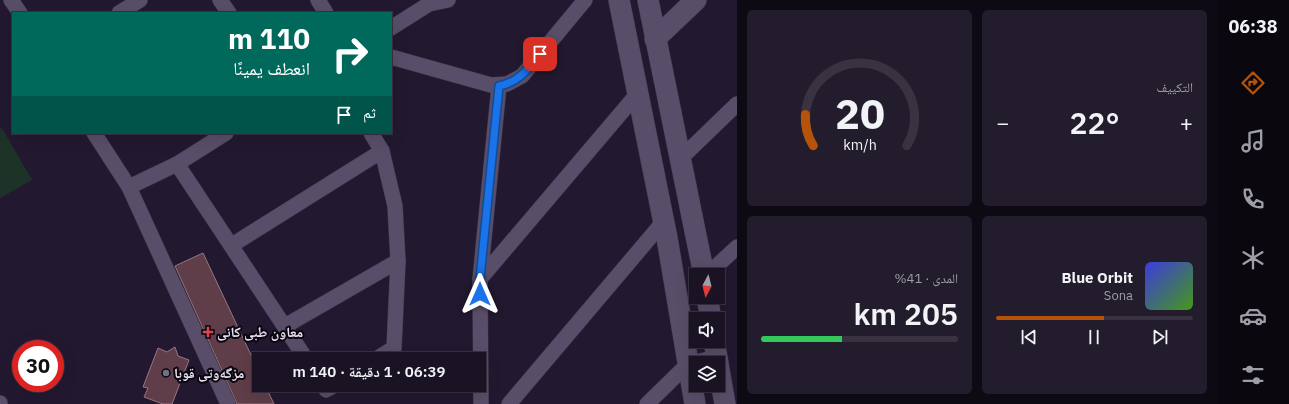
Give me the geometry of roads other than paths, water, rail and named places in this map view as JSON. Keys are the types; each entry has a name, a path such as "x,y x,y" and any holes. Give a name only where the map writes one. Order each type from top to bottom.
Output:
{"street":[{"path":"10,0 19,12"},
{"path":"121,12 140,0"},
{"path":"220,0 228,12"},
{"path":"318,0 325,12"},
{"path":"392,27 428,2 448,0"},
{"path":"392,57 499,86 515,81 522,76 585,0"},
{"path":"619,0 664,221 695,404"},
{"path":"648,0 703,268"},
{"path":"656,39 696,0"},
{"path":"481,404 480,279 499,86"},
{"path":"480,279 638,93"},
{"path":"680,159 737,104"},
{"path":"95,134 129,187 228,404"},
{"path":"129,187 178,164 224,134"},
{"path":"372,134 382,151 395,206 398,261 394,348 387,352"},
{"path":"232,245 382,151"},
{"path":"178,164 302,352"},
{"path":"509,404 664,221"},
{"path":"714,268 737,247"},
{"path":"285,326 398,261"},
{"path":"647,404 688,364"},
{"path":"723,392 725,404"}],"place":[{"name":"معاون طبی کانی","path":"208,332"},
{"name":"مزگەوتی قوبا","path":"166,373"}]}
